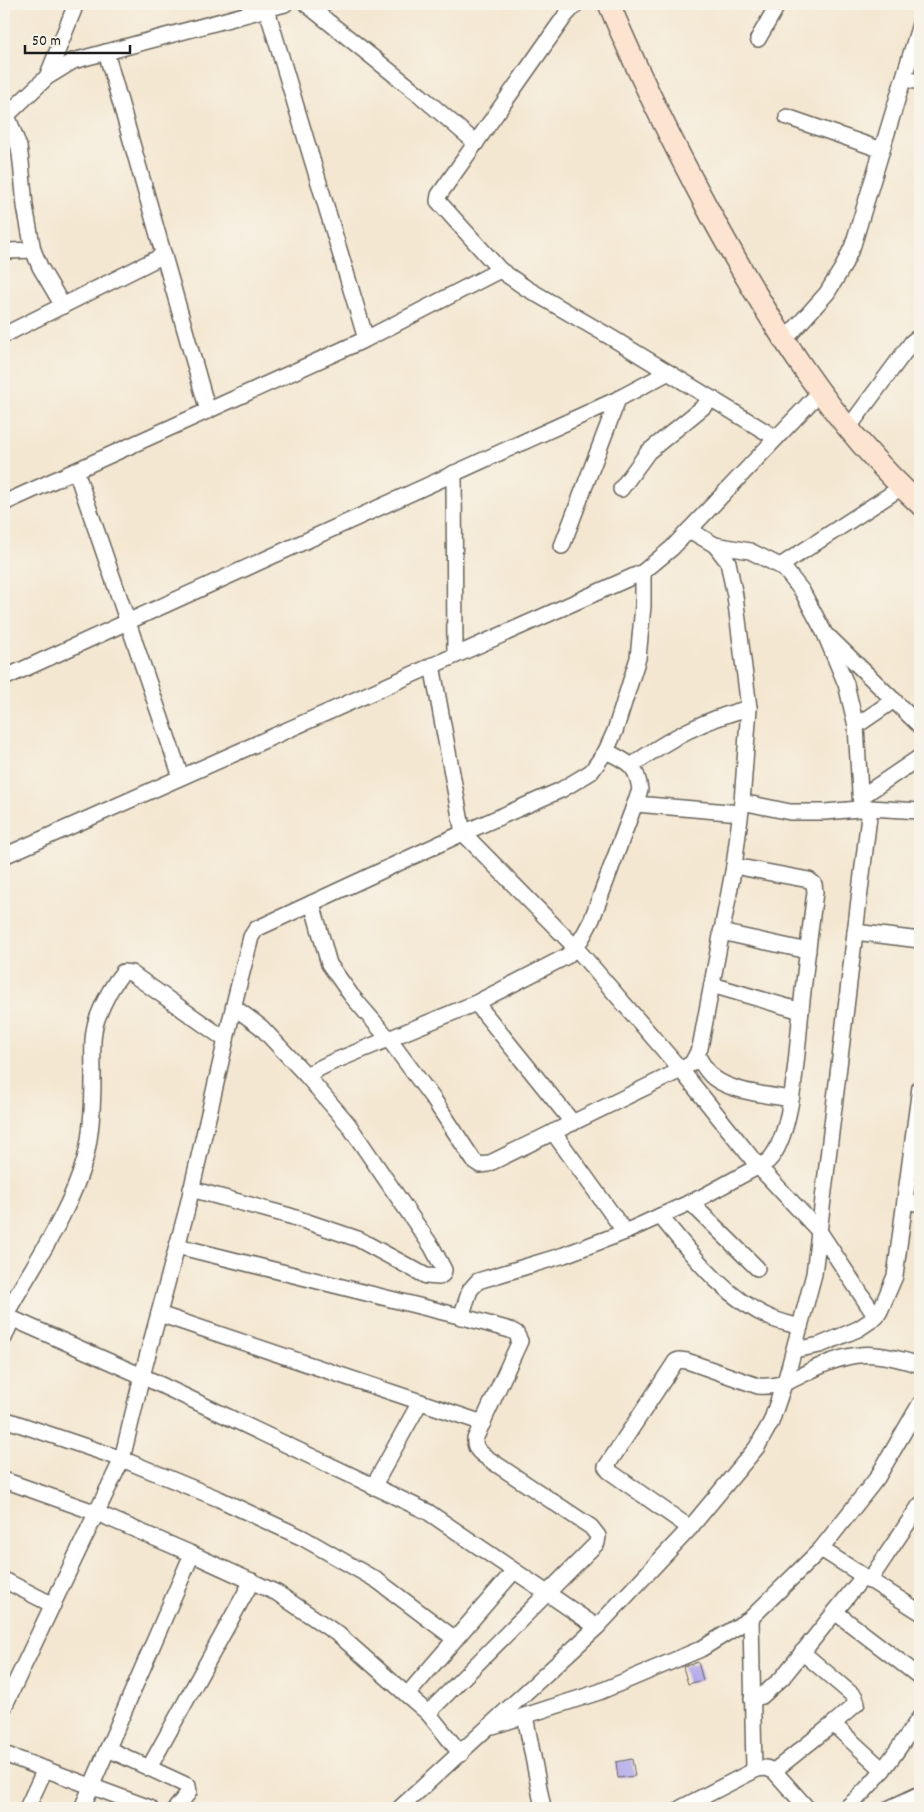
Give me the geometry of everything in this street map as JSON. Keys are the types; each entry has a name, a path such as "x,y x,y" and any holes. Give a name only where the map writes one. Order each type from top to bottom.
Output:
{"main road":[{"path":"609,4 645,86 690,177 784,341 820,392 866,449 914,497"}],"street":[{"path":"47,77 76,4"},
{"path":"62,306 40,267 33,250 24,206 19,147 5,117 47,77 73,61 286,4"},
{"path":"306,4 421,96 476,143"},
{"path":"576,4 565,16 439,195 438,201 500,270 526,288 776,438"},
{"path":"758,39 778,4"},
{"path":"267,10 366,339"},
{"path":"784,341 827,293 853,245 920,24"},
{"path":"106,52 208,411"},
{"path":"904,79 920,82"},
{"path":"787,116 882,150"},
{"path":"4,249 9,251 33,250"},
{"path":"4,334 164,256"},
{"path":"4,504 366,339 500,270"},
{"path":"849,427 916,339 920,325"},
{"path":"4,678 618,399 667,373"},
{"path":"4,856 643,572 672,548 820,392"},
{"path":"562,546 618,399"},
{"path":"621,489 648,452 713,399"},
{"path":"76,471 181,777"},
{"path":"454,473 455,655"},
{"path":"780,566 914,497"},
{"path":"400,1808 461,1754 597,1627 690,1528 757,1446 771,1422 786,1380 814,1274 855,932 864,805 856,726 846,684 825,634 802,591 786,571 750,550 715,545 689,530"},
{"path":"312,903 329,964 351,995 388,1038 434,1100 474,1161 480,1165 488,1164 692,1063 700,1048 734,866 749,708 735,596 728,562 715,545"},
{"path":"4,1707 7,1692 53,1605 122,1459 177,1246 235,1001 252,937 256,929 463,833 561,790 591,772 606,752 615,731 638,658 643,606 643,572"},
{"path":"825,634 920,726"},
{"path":"432,666 463,833 576,948 681,1070 758,1166 819,1231 876,1317"},
{"path":"856,726 894,700"},
{"path":"631,766 655,749 708,720 749,708"},
{"path":"309,1074 388,1038 476,1003 567,956 576,948 592,919 640,790 638,775 631,766 623,759 606,752"},
{"path":"864,805 920,757"},
{"path":"636,804 741,807 790,812 825,812 864,805 920,811"},
{"path":"462,1312 470,1290 478,1281 564,1255 625,1232 690,1202 758,1166 774,1154 780,1141 794,1086 815,892 814,884 809,880 734,866"},
{"path":"722,932 808,951"},
{"path":"855,932 920,940"},
{"path":"4,1338 7,1316 51,1237 75,1186 85,1158 90,1134 93,1077 92,1050 96,1020 115,981 123,972 131,973 226,1040"},
{"path":"712,985 801,1011"},
{"path":"191,1189 290,1216 358,1239 426,1276 439,1277 443,1274 444,1270 432,1247 348,1124 309,1074 235,1001"},
{"path":"476,1003 573,1123"},
{"path":"697,1055 707,1071 715,1079 730,1086 757,1094 791,1099"},
{"path":"793,1354 858,1330 876,1317 887,1297 895,1276 920,1087"},
{"path":"553,1132 625,1232"},
{"path":"905,1201 920,1204"},
{"path":"690,1202 757,1268"},
{"path":"660,1216 706,1270 736,1298 770,1318 800,1327"},
{"path":"177,1246 462,1312 510,1330 516,1334 520,1341 482,1423 474,1445 478,1451 490,1460 591,1527 598,1536 597,1543 428,1713"},
{"path":"159,1314 482,1423"},
{"path":"7,1316 142,1376 428,1512 597,1627"},
{"path":"690,1528 606,1467 676,1361 687,1361 758,1386 769,1387 837,1360 870,1354 889,1355 920,1365"},
{"path":"373,1486 420,1402"},
{"path":"489,1727 599,1692 701,1649 751,1618 821,1549 877,1478 920,1404"},
{"path":"4,1418 122,1459 219,1499 303,1538 378,1582 455,1638"},
{"path":"4,1480 97,1513 277,1593 343,1639 407,1694 428,1713 461,1754"},
{"path":"752,1699 762,1696 772,1688 835,1612 866,1579 918,1514"},
{"path":"821,1549 920,1612"},
{"path":"82,1808 192,1554"},
{"path":"407,1694 514,1571"},
{"path":"4,1580 53,1605"},
{"path":"149,1768 252,1581"},
{"path":"835,1612 920,1677"},
{"path":"751,1618 754,1770"},
{"path":"774,1772 857,1702 855,1697 802,1652"},
{"path":"525,1716 543,1808"},
{"path":"846,1808 860,1797 883,1770 920,1717"},
{"path":"833,1724 883,1770"},
{"path":"108,1749 188,1786 189,1792 176,1808"},
{"path":"4,1754 150,1808"},
{"path":"681,1808 754,1770 766,1768 774,1772 807,1808"},
{"path":"27,1808 45,1769"},
{"path":"890,1808 920,1794"}],"building":[{"path":"698,1662 703,1680 688,1684 683,1667"},
{"path":"632,1759 635,1776 618,1778 616,1762"}]}
